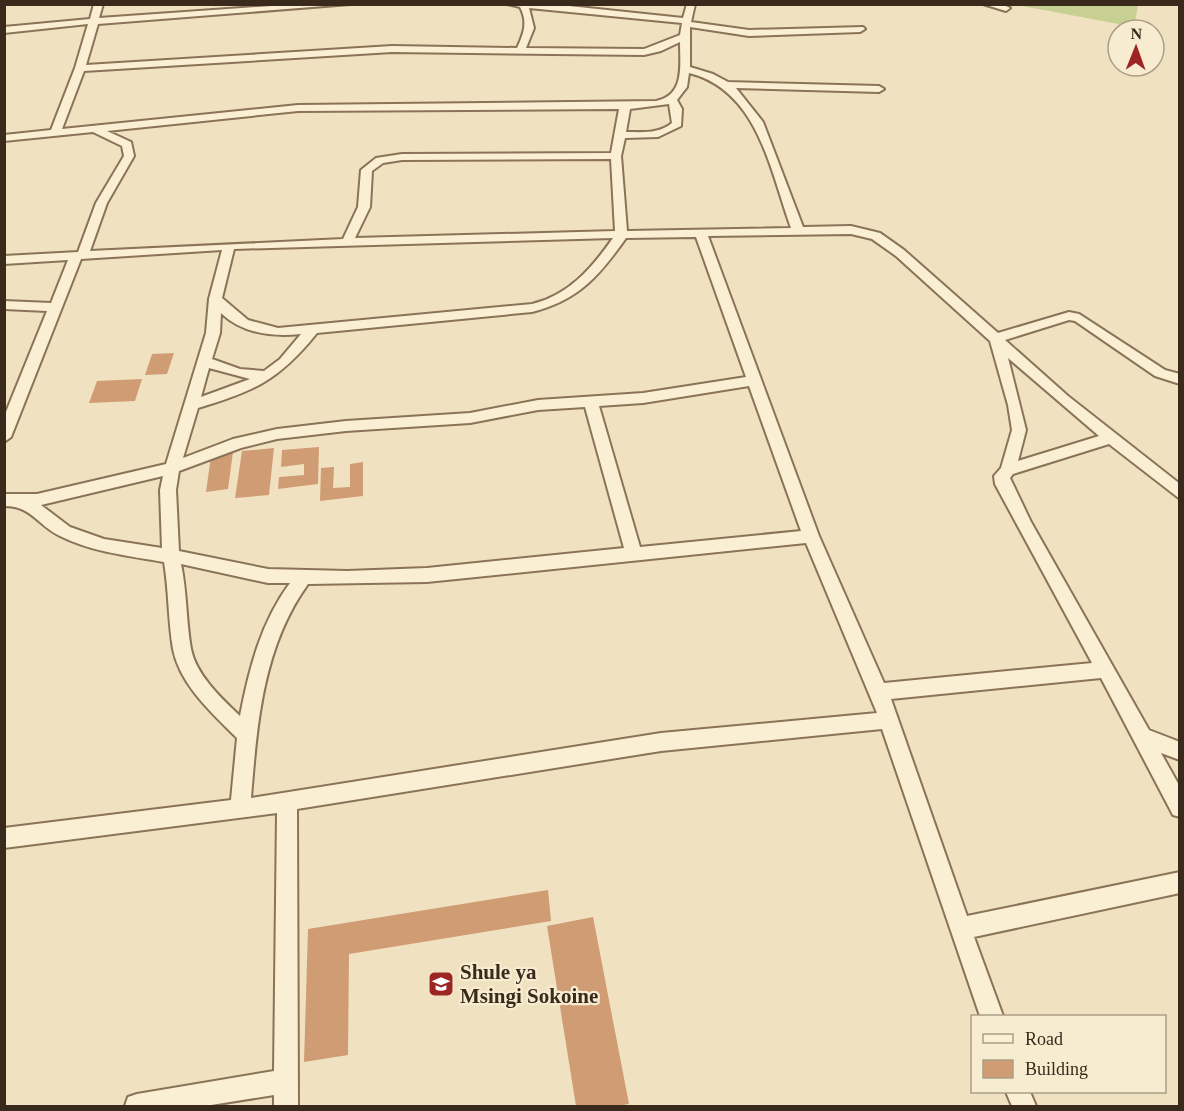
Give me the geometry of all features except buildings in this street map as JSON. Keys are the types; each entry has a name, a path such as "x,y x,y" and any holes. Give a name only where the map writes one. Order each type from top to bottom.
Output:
{"street":[{"path":"56,133 80,69 99,4"},
{"path":"4,30 95,21 346,4"},
{"path":"511,4 624,13 733,32 860,29"},
{"path":"4,138 298,108 625,106 663,103 672,99 680,90 685,69 684,37 691,4"},
{"path":"987,4 1006,8"},
{"path":"520,50 531,21 523,5"},
{"path":"80,69 392,49 644,52 658,49 684,37"},
{"path":"685,69 712,75 729,85 758,122 798,230"},
{"path":"729,85 879,88"},
{"path":"621,135 672,130 677,124 677,109 672,99"},
{"path":"215,299 230,317 248,326 278,332 532,308 563,298 596,271 621,236 616,156 625,106"},
{"path":"4,437 99,210 114,178 129,156 127,144 94,129"},
{"path":"347,242 364,207 367,170 380,160 464,155 616,156"},
{"path":"4,260 229,246 851,230 876,236 900,253 1109,438 1179,493"},
{"path":"701,235 752,381 811,536 879,692 990,1015"},
{"path":"229,246 215,299 213,333 206,362 172,468 167,517 171,557 178,592 182,650 189,671 210,699 246,735"},
{"path":"4,305 57,307"},
{"path":"996,338 1069,316 1079,318 1160,372 1179,379"},
{"path":"193,404 239,389 267,376 282,365 312,330"},
{"path":"996,338 1015,405 1019,430 1008,470"},
{"path":"206,362 239,373 267,376"},
{"path":"4,500 25,501 61,496 172,468 238,443 277,434 346,426 470,418 538,405 643,398 752,381"},
{"path":"590,400 612,485 634,554"},
{"path":"1109,438 1008,470 1002,476 1031,539 1144,737 1179,808"},
{"path":"25,501 64,531 103,545 231,567 268,576 303,578 427,575 811,536"},
{"path":"240,809 246,735 270,630 289,594 303,578"},
{"path":"879,692 1105,670"},
{"path":"4,838 240,809 661,742 887,720"},
{"path":"1144,737 1179,751"},
{"path":"286,1107 287,801"},
{"path":"959,929 1179,882"},
{"path":"137,1107 285,1082"},
{"path":"1018,1093 1024,1107"}],"green space":[{"path":"1138,4 1136,18 1106,18 1106,22 1017,5"}],"place":[{"name":"Shule ya Msingi Sokoine","path":"441,984"}]}
